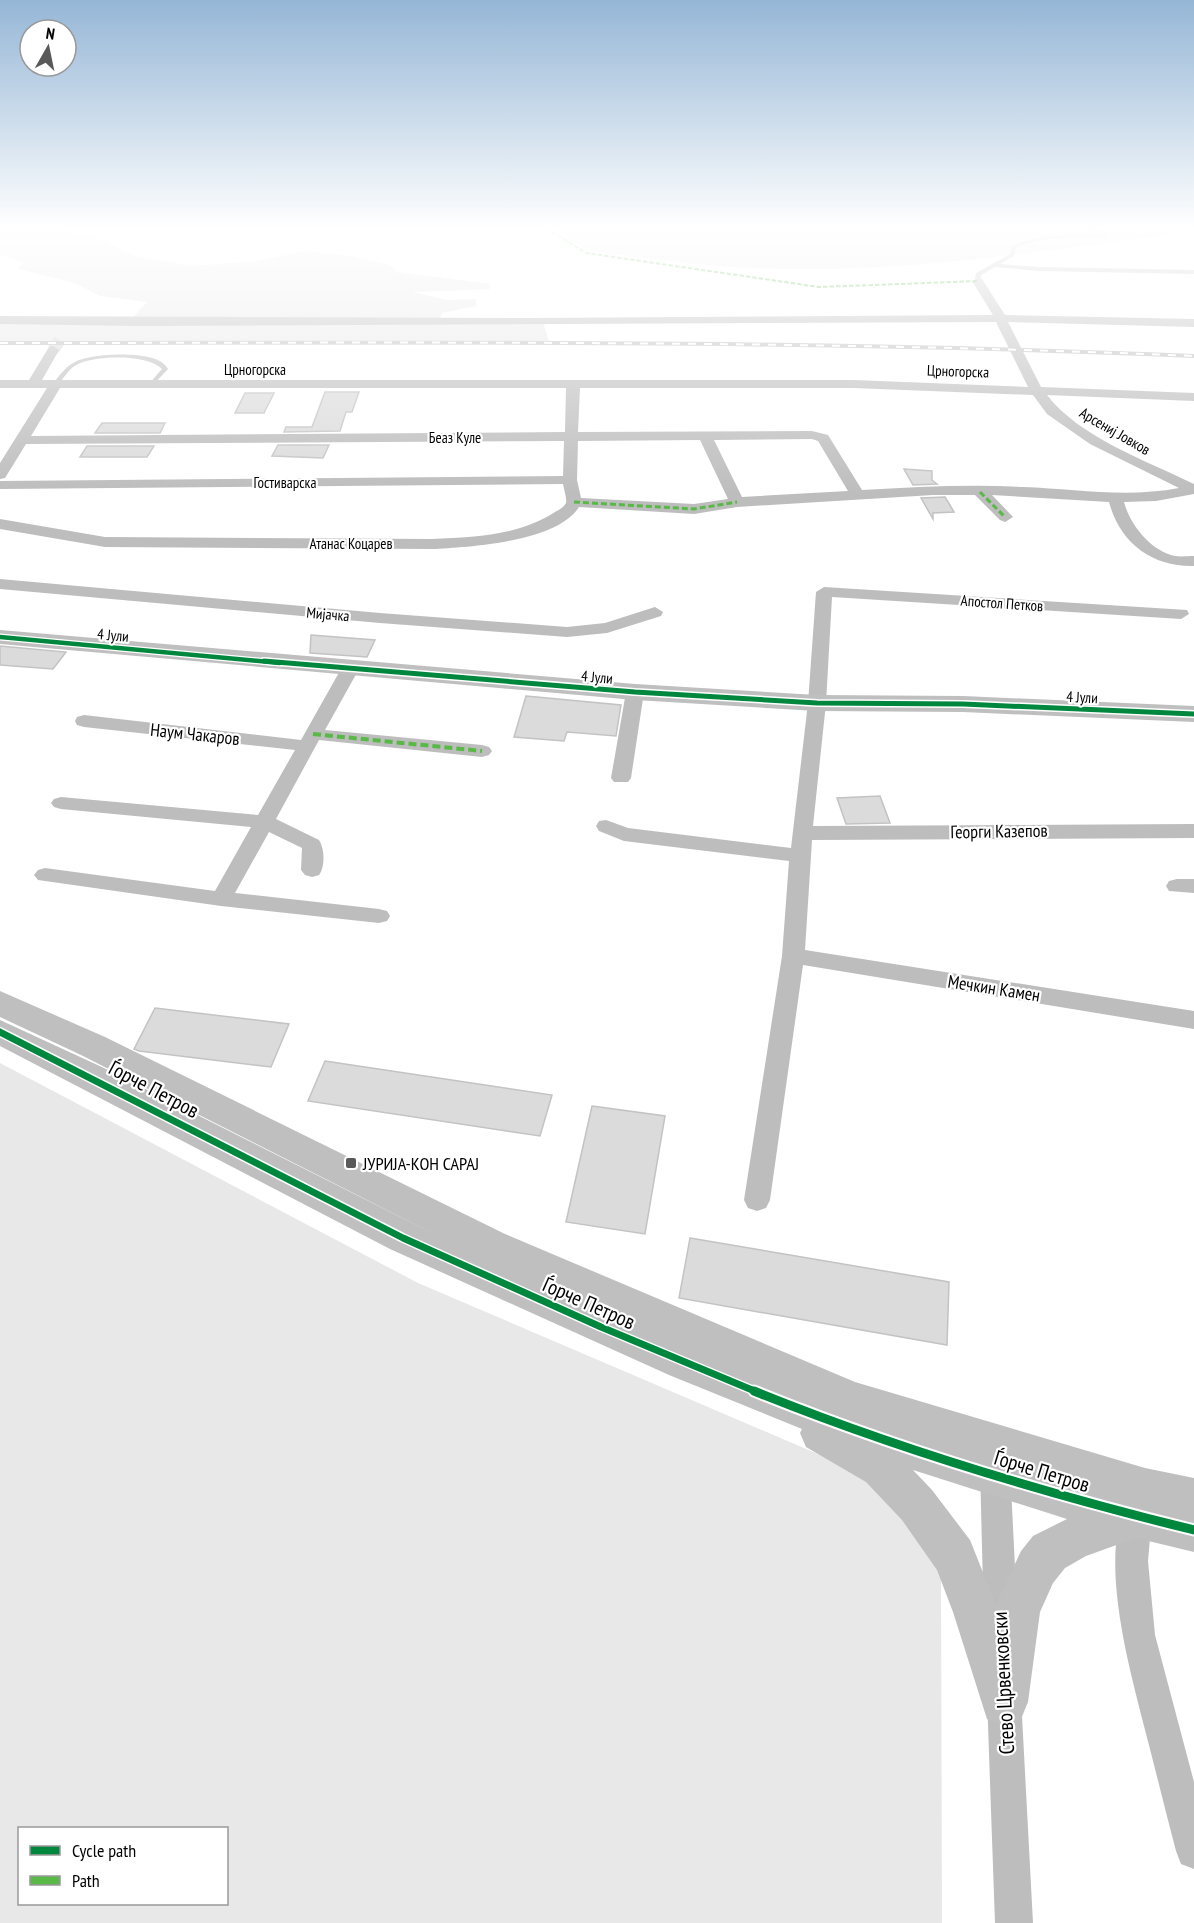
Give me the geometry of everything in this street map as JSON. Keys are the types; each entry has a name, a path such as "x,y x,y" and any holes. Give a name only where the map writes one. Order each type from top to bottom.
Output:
{"street":[{"name":"Арсениј Јовков","path":"999,315 1036,390 1052,411 1095,441 1194,490"},
{"path":"0,320 70,325 1104,318 1194,323"},
{"path":"33,384 53,351"},
{"name":"Црногорска","path":"0,384 854,384 1194,397"},
{"path":"0,475 56,384"},
{"path":"573,385 570,480 574,502 694,509 737,502 933,491 1023,491 1115,498 1156,497 1194,490"},
{"path":"705,436 737,502"},
{"name":"Беаз Куле","path":"22,440 819,436 823,438 856,494"},
{"name":"Гостиварска","path":"0,485 570,480"},
{"path":"980,492 1005,517"},
{"path":"1115,498 1123,520 1149,548 1169,560 1194,561"},
{"name":"Атанас Коцарев","path":"0,524 105,542 432,544 476,542 530,531 570,509 574,502"},
{"name":"Мијачка","path":"0,584 380,618 567,632 606,628 655,612"},
{"name":"Апостол Петков","path":"817,703 824,592 1181,614"},
{"name":"4 Јули","path":"0,637 635,692 817,703 963,704 1194,714"},
{"path":"221,899 350,669"},
{"path":"621,778 635,692"},
{"path":"756,1200 793,956 800,856 817,703"},
{"name":"Наум Чакаров","path":"84,721 310,740 482,751"},
{"path":"61,803 265,822 312,845 312,870"},
{"path":"606,826 624,834 800,856"},
{"name":"Георги Казепов","path":"804,833 1194,831"},
{"path":"45,875 221,899 379,916"},
{"name":"Мечкин Камен","path":"793,956 1194,1020"},
{"name":"Ѓорче Петров","path":"0,1002 492,1245 995,1460 1136,1516 1194,1530"},
{"name":"Ѓорче Петров","path":"10,1041 94,1076 368,1220 621,1337 846,1427 995,1460 1194,1499"},
{"path":"715,1374 881,1467 917,1505 954,1556 976,1612 1004,1702"},
{"name":"Стево Црвенковски","path":"995,1460 1014,1923"},
{"path":"1004,1702 1017,1610 1037,1567 1049,1552 1074,1538 1136,1516 1132,1560 1138,1635 1194,1851"}],"lane":[{"path":"56,384 74,364 86,359 120,357 161,363 165,369 151,385"}],"shaded area":[{"path":"135,315 441,315 438,324 543,322 549,342 0,341 0,321 132,318"},
{"path":"0,1063 418,1283 825,1457 875,1484 941,1566 942,1923 0,1923"}],"building":[{"path":"325,392 359,392 352,412 346,412 340,431 284,432 286,427 312,427"},
{"path":"245,393 274,393 264,413 235,413"},
{"path":"102,423 165,423 160,433 95,433"},
{"path":"278,445 329,445 323,458 272,456"},
{"path":"87,446 154,446 147,457 80,457"},
{"path":"904,469 932,471 932,480 937,484 913,485"},
{"path":"945,497 954,512 933,513 933,519 921,498"},
{"path":"311,635 375,640 367,657 310,653"},
{"path":"0,646 66,652 53,669 0,665"},
{"path":"526,696 621,705 616,736 567,732 564,741 514,737"},
{"path":"880,796 890,823 846,824 837,798"},
{"path":"155,1008 289,1024 271,1067 134,1049"},
{"path":"325,1061 552,1095 540,1136 308,1101"},
{"path":"592,1106 665,1116 645,1234 566,1222"},
{"path":"690,1238 949,1282 947,1345 679,1298"}],"tunnel":[{"path":"53,350 61,339"}],"railway":[{"path":"0,343 746,344 1194,356"}],"marked path":[{"path":"980,492 1005,517"},
{"path":"574,502 694,509 737,502"},
{"path":"313,734 482,751"}],"cycle path":[{"path":"0,637 635,692 817,703 963,704 1194,714"},
{"path":"0,1032 92,1077 384,1229 683,1362 850,1428 935,1457 1107,1509 1194,1530"}],"place":[{"name":"ЈУРИЈА-КОН САРАЈ","path":"351,1163"}]}
